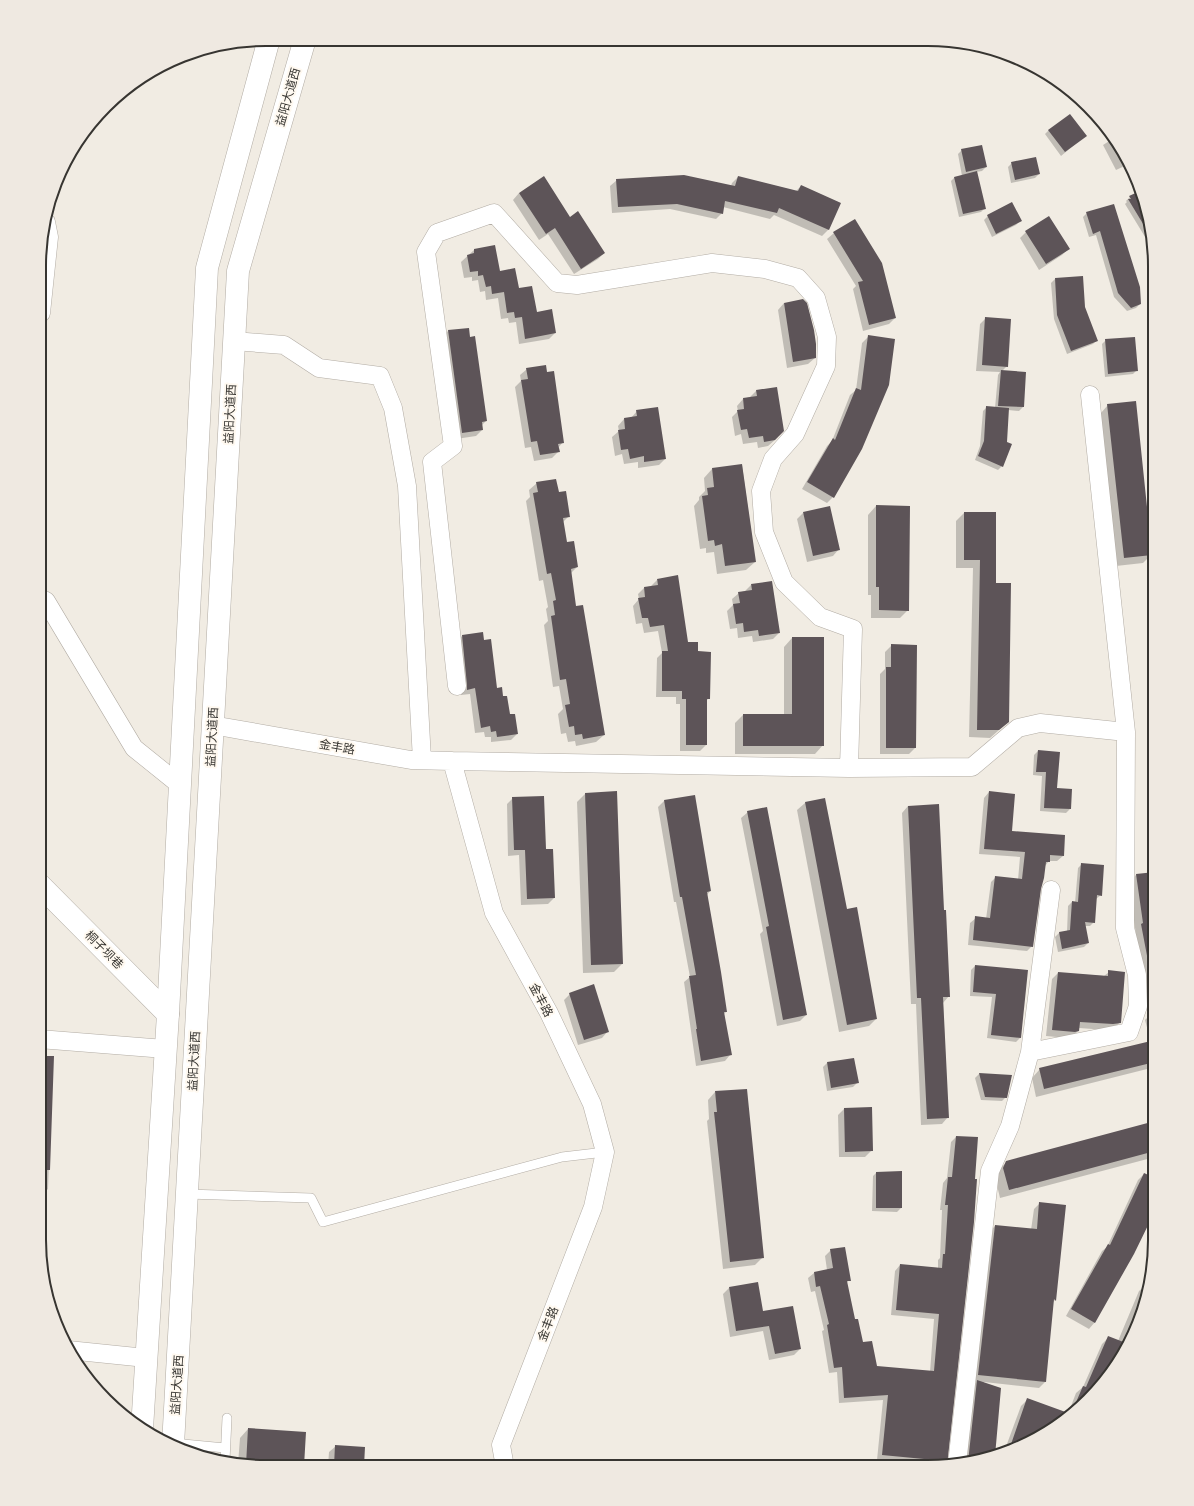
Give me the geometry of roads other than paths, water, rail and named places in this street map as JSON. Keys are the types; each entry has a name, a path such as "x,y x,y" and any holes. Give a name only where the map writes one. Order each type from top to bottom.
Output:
{"main road":[{"path":"142,1422 168,1014 207,268 267,46"},
{"name":"益阳大道西","path":"173,1439 238,271 303,46"},
{"name":"桐子坝巷","path":"46,891 168,1014"}],"street":[{"path":"457,686 432,462 453,446 426,252 437,233 494,213 557,283 577,285 712,263 764,269 798,278 816,298 827,337 826,366 795,434 774,459 761,491 764,532 784,582 820,617 853,628 849,768"},
{"path":"46,266 48,234"},
{"path":"234,341 284,345 319,368 380,376 393,408 407,486 422,760"},
{"path":"1030,1052 1129,1032 1138,1006 1137,975 1125,928 1126,732 1090,395"},
{"path":"46,600 134,748 180,785"},
{"path":"452,761 849,768 972,767 1018,728 1040,723 1126,732"},
{"name":"金丰路","path":"212,725 412,760 452,761 494,913 549,1012 592,1104 606,1152 593,1207 501,1445 504,1460"},
{"path":"958,1458 990,1171 1010,1126 1030,1052 1051,890"},
{"path":"46,1040 165,1049"},
{"path":"77,1351 146,1358"}],"lane":[{"path":"187,1194 311,1198 323,1222 562,1157 606,1152"},
{"path":"225,1456 227,1418"},
{"path":"188,1445 225,1448"}]}
